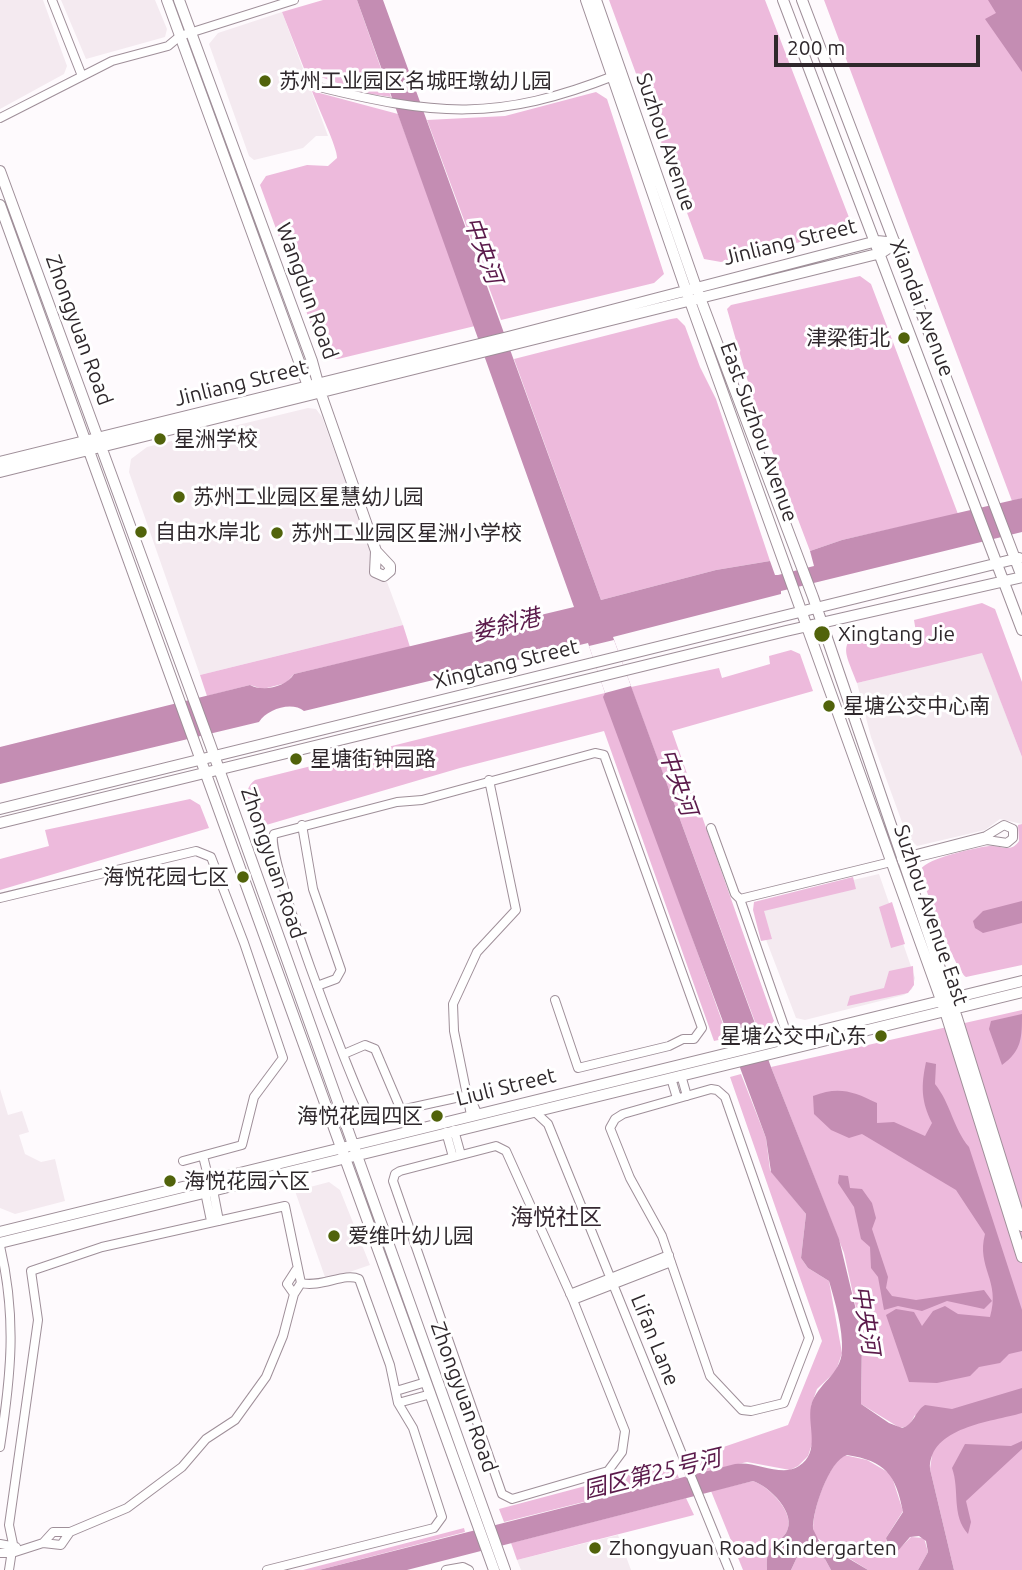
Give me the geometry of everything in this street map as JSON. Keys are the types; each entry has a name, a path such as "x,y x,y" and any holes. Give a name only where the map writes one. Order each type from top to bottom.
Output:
{"main road":[{"name":"Wangdun Road","path":"167,0 185,34 376,551"},
{"name":"Wangdun Road","path":"179,0 185,34"},
{"name":"Suzhou Avenue","path":"586,0 618,74"},
{"name":"Suzhou Avenue","path":"596,0 618,74 693,294"},
{"name":"Xiandai Avenue","path":"783,0 877,241 1022,630"},
{"name":"Xiandai Avenue","path":"802,0 1007,536 1019,558 1022,577"},
{"name":"Zhongyuan Road","path":"0,171 201,759 349,1151 484,1527"},
{"name":"Zhongyuan Road","path":"0,205 207,734 426,1382 492,1548 505,1570"},
{"name":"Jinliang Street","path":"0,472 94,444 693,294 877,241 896,243"},
{"name":"Jinliang Street","path":"693,294 881,253 896,243"},
{"name":"East Suzhou Avenue","path":"693,294 808,585"},
{"name":"East Suzhou Avenue","path":"693,294 795,588"},
{"name":"Jinliang Street","path":"0,462 94,444"},
{"name":"Xingtang Street","path":"0,809 1019,558"},
{"name":"Xingtang Street","path":"0,823 1022,577"},
{"name":"Suzhou Avenue East","path":"808,585 1022,1227"},
{"name":"Suzhou Avenue East","path":"795,588 898,860"},
{"name":"Liuli Street","path":"0,1232 208,1186 349,1151 474,1114 531,1105 735,1057 947,1004 1022,981"},
{"name":"Liuli Street","path":"947,1004 1022,992"},
{"name":"Suzhou Avenue East","path":"947,1004 1022,1257"},
{"name":"Liuli Street","path":"549,1101 676,1077 735,1057"},
{"name":"Liuli Street","path":"349,1151 450,1131 531,1105"},
{"name":"Liuli Street","path":"0,1244 208,1186"},
{"name":"Zhongyuan Road","path":"492,1548 494,1570"}],"street":[{"path":"52,0 82,76"},
{"path":"0,118 112,61 168,46 185,34 294,0"},
{"path":"315,86 392,105 426,110 479,111 524,105 573,92 618,74"},
{"path":"469,1095 378,1115 367,1111 317,986 291,902 285,893 271,840 277,832 397,802 422,800 489,780 595,754 604,755 702,1028 694,1039 683,1039 669,1046 578,1068 555,1000"},
{"path":"474,1114 457,1045 453,1004 477,952 516,910 489,780"},
{"path":"302,825 313,889 341,970 336,978 317,986"},
{"path":"740,899 987,840 1007,842 1013,838 1013,829 1003,825 986,835 898,860"},
{"path":"710,828 735,894 740,899 790,1043"},
{"path":"0,898 196,850 211,857 283,1058 254,1097 245,1141 238,1147 183,1161"},
{"path":"344,1054 365,1045 375,1049 401,1110"},
{"path":"676,1077 687,1096"},
{"path":"676,1077 677,1098"},
{"path":"711,1089 717,1090 724,1097 809,1335 784,1403 746,1411 737,1407 712,1380 670,1259 630,1178 610,1125 623,1114 687,1096 711,1089"},
{"name":"Lifan Lane","path":"548,1124 549,1101"},
{"name":"Lifan Lane","path":"531,1105 548,1124 729,1570"},
{"path":"450,1131 457,1156"},
{"path":"496,1146 506,1152 572,1297 623,1422 622,1452 614,1465 600,1475 508,1498 502,1494 393,1181 400,1171 457,1156 496,1146"},
{"path":"201,1156 215,1221"},
{"path":"9,1570 14,1548 9,1525 38,1320 31,1271 37,1266 83,1255 102,1247 285,1206 296,1270 301,1283"},
{"path":"0,1244 9,1288 13,1340 0,1447"},
{"path":"572,1297 670,1259"},
{"path":"294,1294 287,1284 296,1270"},
{"path":"267,1570 440,1523 442,1512 413,1427 398,1403 359,1279 348,1276 322,1285 301,1283"},
{"path":"43,1543 53,1532 69,1532 127,1508 182,1467 206,1439 235,1420 260,1387 273,1363 294,1294 301,1283"},
{"path":"396,1391 426,1382"},
{"path":"398,1403 431,1394"},
{"path":"0,1553 43,1543 61,1545 69,1532"},
{"path":"0,1544 14,1548"},
{"path":"446,1570 463,1567 469,1570"}],"shaded area":[{"path":"0,0 43,0 67,66 64,74 0,109"},
{"path":"61,0 155,0 167,29 165,37 86,59"},
{"path":"323,0 357,0 391,97 364,93 305,71 282,12"},
{"path":"609,0 765,0 850,220 848,230 721,262 704,259"},
{"path":"824,0 1022,0 1022,498 1012,501"},
{"name":"苏州工业园区名城旺墩幼儿园","path":"282,12 328,136 316,136 303,148 254,160 249,156 209,44 218,33"},
{"path":"312,91 398,114 475,326 338,359 328,358 320,349 260,185 266,176 307,165 328,166 337,158"},
{"path":"596,92 607,99 664,274 654,283 501,320 427,120 505,116"},
{"path":"860,276 871,284 958,514 842,540 810,551 755,406 727,309 731,305"},
{"path":"677,318 685,326 700,367 716,399 770,561 716,570 601,600 514,359"},
{"name":"苏州工业园区星洲小学校","path":"308,408 316,409 322,417 371,552 375,577 387,582 403,625 200,675 129,472 131,459 147,447"},
{"path":"982,603 995,609 1022,682 1022,757 982,653 857,683 847,656 848,643 861,634 873,630 876,643 891,644 916,632 914,620"},
{"path":"403,625 410,647 294,674 286,683 263,689 250,685 207,696 200,675"},
{"path":"791,650 800,654 813,691 672,731 774,1021 768,1028 758,1030 631,687 719,668 722,678 770,664 769,656"},
{"path":"982,652 1022,757 1022,824 1000,819 985,830 917,846 907,836 871,737 857,683"},
{"path":"605,693 728,1038 714,1041 604,731 460,768 256,828 249,809 248,790 255,780"},
{"path":"190,799 200,805 209,828 0,890 0,859 49,846 45,830"},
{"path":"1022,824 1022,965 966,977 940,927 921,869 932,861 963,851 989,846 1012,847 1019,841 1018,825"},
{"path":"879,874 915,978 912,989 904,995 805,1020 796,1018 755,911 763,901"},
{"path":"853,877 856,889 764,911 772,939 761,941 753,910 754,902"},
{"path":"892,902 905,944 891,948 879,907"},
{"path":"913,966 914,985 908,993 847,1006 850,996 884,988 889,971"},
{"path":"1022,1010 1022,1570 954,1570 930,1469 932,1455 915,1415 909,1426 900,1428 861,1404 862,1335 844,1253 771,1067"},
{"path":"741,1074 766,1138 770,1170 806,1214 801,1258 808,1268 829,1281 842,1353 836,1371 817,1389 811,1406 813,1441 808,1456 798,1466 790,1470 747,1462 703,1472 697,1456 788,1425 822,1341 730,1077"},
{"path":"0,1089 8,1115 22,1111 29,1132 19,1135 25,1154 41,1162 55,1159 65,1201 15,1214 0,1208"},
{"name":"爱维叶幼儿园","path":"329,1182 340,1190 370,1265 326,1280 295,1191"},
{"path":"844,1455 867,1460 891,1474 903,1511 886,1538 887,1547 896,1552 911,1537 924,1538 928,1552 918,1570 868,1570 814,1536 814,1517 821,1492 831,1470"},
{"path":"672,1463 679,1478 504,1522 499,1509"},
{"path":"753,1481 774,1495 788,1518 786,1533 769,1550 767,1570 743,1570 711,1491"},
{"path":"686,1498 694,1515 517,1560 511,1543"},
{"path":"464,1528 465,1532 319,1570 303,1570"},
{"name":"Zhongyuan Road Kindergarten","path":"618,1535 631,1570 521,1570 517,1560"},
{"path":"810,1551 825,1559 831,1570 791,1570 798,1555"}],"water":[{"name":"娄斜港","path":"357,0 383,0 601,600 716,570 770,561 775,575 778,575 814,566 810,551 842,540 1022,498 1022,532 781,591 781,594 613,637 771,1067 839,1239 862,1335 861,1404 889,1423 902,1428 909,1424 925,1405 952,1409 1022,1388 1022,1413 950,1435 932,1455 930,1469 954,1570 918,1570 928,1552 926,1541 919,1536 910,1537 897,1552 889,1550 886,1538 903,1512 897,1488 880,1466 847,1455 840,1459 828,1476 819,1499 813,1529 819,1541 868,1570 831,1570 825,1559 809,1551 798,1555 791,1570 767,1570 769,1550 786,1533 788,1518 774,1495 753,1481 407,1570 319,1570 735,1464 751,1464 776,1470 792,1469 799,1466 810,1454 811,1406 818,1391 841,1359 840,1324 829,1281 808,1268 801,1258 806,1214 771,1172 766,1138 603,697 605,693 588,643 304,711 293,707 280,708 268,713 259,722 0,784 0,747 250,685 274,687 286,682 294,674 574,607"},
{"path":"988,0 1022,0 1022,72 985,19 996,13"},
{"path":"1022,901 1022,923 983,933 975,928 973,921 983,911"},
{"path":"1022,1014 1020,1043 1014,1054 1002,1065 989,1029 991,1021"},
{"path":"926,1062 936,1064 935,1084 969,1147 1022,1310 1022,1351 1009,1354 1000,1363 979,1367 970,1376 937,1383 909,1382 886,1315 896,1309 914,1312 922,1326 933,1311 945,1306 958,1314 990,1317 993,1293 984,1256 985,1234 956,1190 862,1134 849,1138 831,1130 814,1114 813,1096 830,1091 860,1095 877,1103 877,1123 894,1122 925,1136 932,1123 923,1093"},
{"path":"839,1175 848,1176 850,1188 862,1189 872,1203 876,1218 872,1229 888,1277 886,1288 892,1296 916,1300 984,1290 992,1301 984,1309 947,1301 922,1311 898,1306 884,1310 878,1277 871,1268 870,1247 861,1239 854,1207 838,1183"},
{"path":"1022,1441 1022,1449 966,1501 971,1522 968,1534 959,1519 952,1468 965,1444 1011,1446"}],"pier":[{"path":"614,640 631,686 605,693 589,646"}],"place":[{"name":"苏州工业园区名城旺墩幼儿园","path":"265,81"},
{"name":"津梁街北","path":"904,338"},
{"name":"星洲学校","path":"160,439"},
{"name":"苏州工业园区星慧幼儿园","path":"179,497"},
{"name":"自由水岸北","path":"141,532"},
{"name":"苏州工业园区星洲小学校","path":"277,533"},
{"name":"Xingtang Jie","path":"822,634"},
{"name":"星塘公交中心南","path":"829,706"},
{"name":"星塘街钟园路","path":"296,759"},
{"name":"海悦花园七区","path":"243,877"},
{"name":"星塘公交中心东","path":"881,1036"},
{"name":"海悦花园四区","path":"437,1116"},
{"name":"海悦花园六区","path":"170,1181"},
{"name":"爱维叶幼儿园","path":"334,1236"},
{"name":"Zhongyuan Road Kindergarten","path":"595,1548"}],"district":[{"name":"海悦社区","path":"556,1217"}],"water label":[{"name":"中央河","path":"483,250"},
{"name":"中央河","path":"678,782"},
{"name":"中央河","path":"866,1320"},
{"name":"园区第25号河","path":"652,1474"}]}
